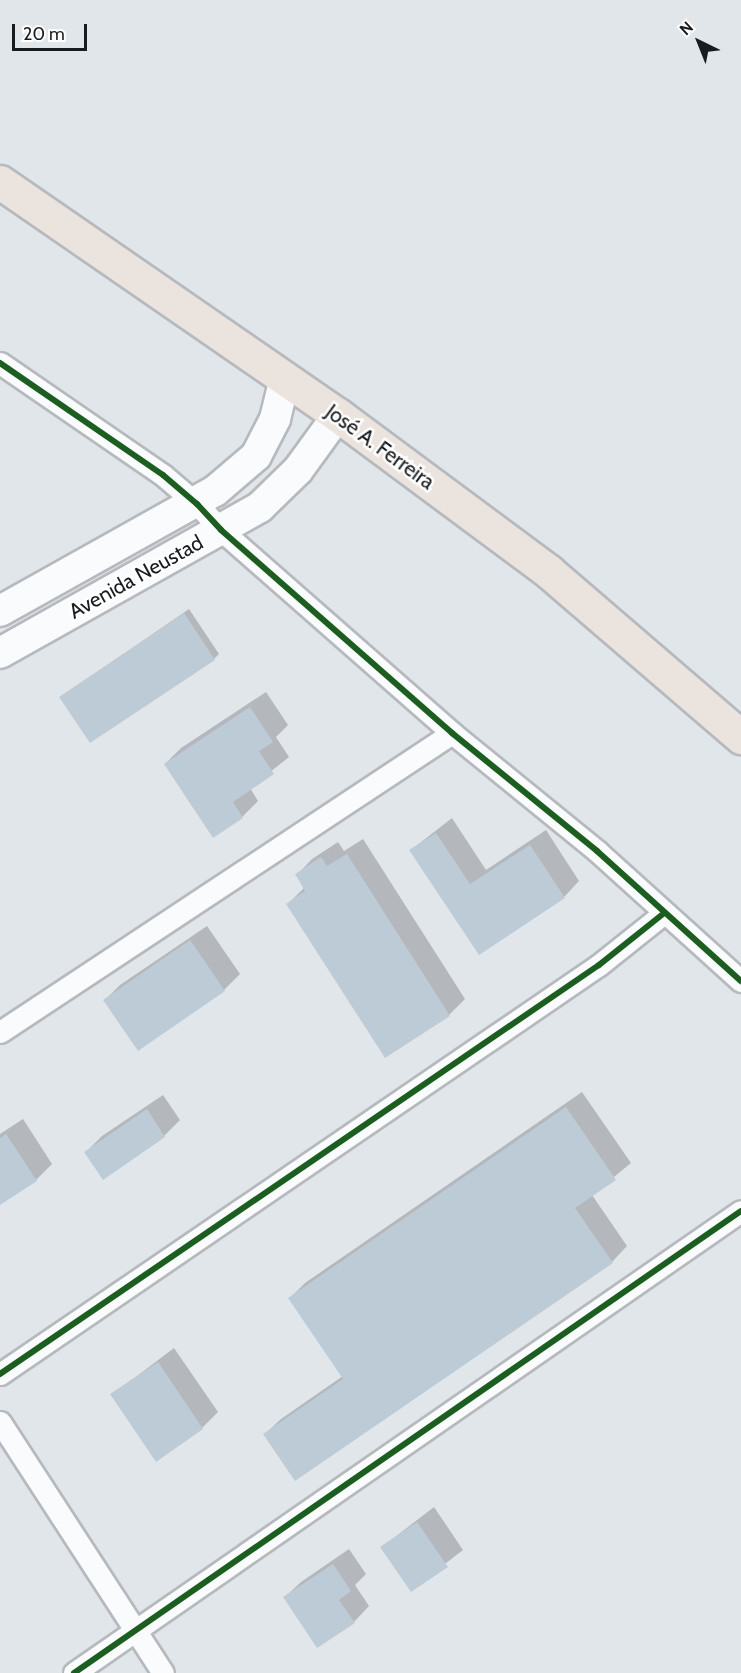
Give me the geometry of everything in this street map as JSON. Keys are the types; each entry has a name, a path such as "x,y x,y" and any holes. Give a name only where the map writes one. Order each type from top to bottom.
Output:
{"highway":[{"name":"José A. Ferreira","path":"0,182 338,414 548,571 741,737"}],"street":[{"path":"0,363 163,476 197,504 221,530 452,733 597,851 663,914 741,981"},
{"name":"Avenida Neustad","path":"0,611 197,504 256,456 275,419 285,378"},
{"name":"Avenida Neustad","path":"0,653 260,507 298,470 338,414"},
{"path":"0,1032 452,733"},
{"path":"0,1374 599,965 663,914"},
{"path":"74,1673 741,1211"},
{"path":"0,1422 164,1673"}],"building":[{"path":"184,613 215,660 90,743 59,697"},
{"path":"250,707 273,742 259,751 274,774 233,802 243,818 213,838 164,764"},
{"path":"436,833 470,884 530,845 565,898 479,955 409,850"},
{"path":"347,854 450,1016 385,1058 286,904 305,891 295,874 321,857 327,866"},
{"path":"190,940 225,991 138,1051 103,1000"},
{"path":"566,1107 616,1180 575,1208 613,1263 295,1481 263,1434 343,1379 288,1298"},
{"path":"147,1109 165,1137 103,1180 84,1152"},
{"path":"6,1134 37,1181 0,1205 0,1138"},
{"path":"158,1362 203,1429 156,1462 110,1394"},
{"path":"417,1522 448,1567 411,1592 380,1547"},
{"path":"333,1564 351,1591 339,1600 355,1623 317,1648 283,1597"}],"cycle path":[{"path":"0,363 163,475 197,504 221,530 452,733 597,851 741,981"},
{"path":"0,1374 599,965 663,914"},
{"path":"74,1673 741,1211"}]}
